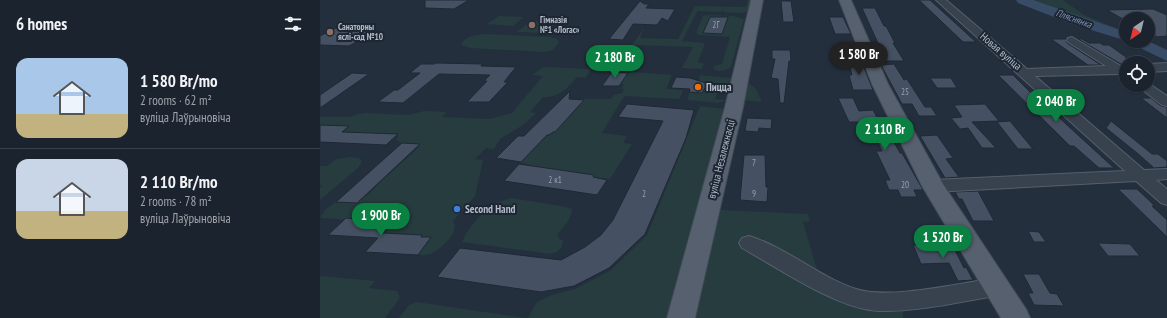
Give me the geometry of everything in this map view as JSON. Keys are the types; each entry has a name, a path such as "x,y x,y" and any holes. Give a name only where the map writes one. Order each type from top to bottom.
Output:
{"main road":[{"name":"вуліца Незалежнасці","path":"681,318 734,108 757,0"},
{"path":"845,0 880,84 933,186 1016,318"}],"street":[{"name":"Новая вуліца","path":"942,0 1167,199"},
{"path":"1072,40 1119,68"},
{"path":"1155,68 1167,67"},
{"path":"1026,73 1119,71"},
{"path":"1152,92 1167,102"},
{"path":"933,186 1167,174"},
{"path":"749,243 828,286 854,298 878,302 910,300 996,287"}],"green space":[{"path":"748,0 751,0 748,11 744,13 723,12 724,9 721,12 698,11 699,8 682,41 705,43 698,62 704,64 702,69 682,68 693,47 632,45 645,27 640,38 678,39 695,6 746,7"},
{"path":"1022,0 1063,0 1084,15 1119,29 1119,32 1098,24 1065,16"},
{"path":"499,16 524,17 513,26 487,24"},
{"path":"703,16 733,16 744,19 731,67 725,70 716,70 714,69 714,66 722,64 730,37 699,35 696,33"},
{"path":"531,21 557,23 544,33 517,32"},
{"path":"486,34 550,37 557,39 559,42 553,50 543,52 471,48 461,45 468,38"},
{"path":"548,67 591,70 585,78 577,77 562,92 553,96 543,97 530,112 536,113 523,125 500,139 494,149 486,148 475,159 483,160 475,196 453,221 455,226 450,238 435,252 431,254 418,255 431,237 394,233 392,235 381,235 392,222 357,218 355,220 320,218 325,210 336,202 357,203 367,196 418,148 420,144 402,143 397,140 398,134 342,132 348,127 320,125 320,117 350,117 367,113 409,115 424,111 447,112 442,117 490,119 512,113 543,76 532,75 542,68"},
{"path":"633,72 672,75 666,89 683,90 680,98 677,99 625,96 623,98 602,133 627,136 623,143 632,144 610,179 593,177 594,175 533,166 516,161 547,135 555,132 569,113 572,113 576,109 575,105 581,99 611,99 614,95 622,93 624,89 621,89 624,84 620,84 628,73"},
{"path":"700,75 731,78 730,84 720,84 715,99 727,100 718,103 688,100 689,92 696,92 705,84 700,81"},
{"path":"746,81 756,89 762,102 743,100"},
{"path":"700,106 725,109 670,318 528,318 537,302 552,295 575,289 611,270 647,235"},
{"path":"351,157 359,158 362,162 358,168 320,200 320,188 322,186 320,185 320,166 327,166 336,159"},
{"path":"511,198 572,209 569,219 558,234 559,239 563,240 562,247 557,252 550,254 462,242 470,228 488,209"},
{"path":"718,210 808,214 810,221 803,222 822,288 878,310 903,311 903,318 691,318"},
{"path":"320,276 375,281 369,288 397,291 400,298 385,318 320,318"},
{"path":"416,302 526,318 399,318 409,305"}],"building":[{"path":"425,0 469,0 454,9 425,8"},
{"path":"919,0 930,0 976,42 963,42"},
{"path":"640,1 644,4 649,4 646,8 675,9 668,21 662,18 657,25 633,24 623,40 609,39"},
{"path":"781,1 791,1 794,22 783,22"},
{"path":"862,8 875,8 904,61 886,61"},
{"path":"1153,9 1167,15 1167,36 1155,36 1155,12 1119,12 1119,17 1107,10"},
{"path":"710,17 728,17 722,34 703,33"},
{"path":"829,17 843,17 851,34 835,34"},
{"path":"336,28 377,31 349,46 320,45 320,36"},
{"path":"1051,39 1066,39 1067,43 1101,65 1088,65"},
{"path":"1078,39 1082,39 1089,43 1109,45 1125,56 1119,56 1119,63"},
{"path":"772,50 790,50 791,61 789,61 784,103 780,103 778,79 771,78 775,59 772,59"},
{"path":"848,60 861,60 873,90 853,90 849,75 852,75"},
{"path":"421,64 482,64 481,66 516,67 504,82 508,82 489,102 467,102 487,81 484,81 490,75 439,74 403,103 378,102 394,90 398,90 420,73 410,73"},
{"path":"894,64 904,80 907,79 925,107 931,107 937,116 919,116 912,104 902,104 881,65"},
{"path":"612,72 628,73 619,86 602,86"},
{"path":"352,73 369,74 320,108 320,95"},
{"path":"998,75 1013,75 1052,114 1054,113 1114,168 1099,168 1074,146 1070,146"},
{"path":"676,77 690,78 709,84 702,93 689,92 690,89 671,88"},
{"path":"930,78 951,78 957,88 937,88"},
{"path":"570,91 569,99 584,100 555,132 547,135 521,162 496,158 518,136 524,136"},
{"path":"838,98 853,98 859,111 873,110 883,128 886,128 900,153 902,153 923,190 914,190 917,197 901,197 898,190 889,190 885,180 890,180 876,151 882,151 869,125 867,125 866,122 849,122"},
{"path":"1141,98 1151,98 1161,106 1167,107 1167,118"},
{"path":"627,104 694,110 686,138 645,234 609,268 574,286 541,292 437,277 460,248 561,260 585,247 601,235 613,220 663,121 618,117"},
{"path":"985,104 999,121 972,122 996,148 982,148 968,128 960,129 951,118 962,117 954,105"},
{"path":"747,118 772,119 771,129 759,128 758,132 745,131"},
{"path":"1010,121 1033,149 1018,149 997,122"},
{"path":"1111,121 1152,154 1158,154 1167,161 1167,167 1154,168 1106,128"},
{"path":"320,125 349,126 342,132 398,134 386,145 320,142"},
{"path":"937,135 953,158 946,159 959,177 945,178 920,136"},
{"path":"402,143 420,144 357,203 336,202"},
{"path":"744,155 765,155 766,187 768,187 767,202 740,200"},
{"path":"519,164 594,175 593,177 607,180 597,195 504,181"},
{"path":"1118,189 1137,189 1155,206 1152,206 1167,220 1167,237"},
{"path":"978,191 994,221 973,221 962,199 959,199 955,192"},
{"path":"346,218 393,222 383,233 422,235 421,237 431,237 418,255 365,252 378,238 328,235"},
{"path":"1028,231 1039,232 1046,242 1034,242"},
{"path":"1098,243 1130,244 1140,256 1108,256"},
{"path":"952,244 964,268 966,267 973,280 958,281 949,263 921,264 913,245"},
{"path":"1023,274 1039,274 1050,293 1057,294 1064,306 1034,305 1028,293 1033,293"}],"waterway":[{"name":"Пляснянка","path":"1022,0 1077,21 1119,35"},
{"name":"Пляснянка","path":"1151,48 1167,56"}],"place":[{"name":"Гімназія №1 «Логас»","path":"532,25"},
{"name":"Санаторны яслі-сад №10","path":"330,32"},
{"name":"Пицца","path":"698,87"},
{"name":"Second Hand","path":"457,209"}]}
